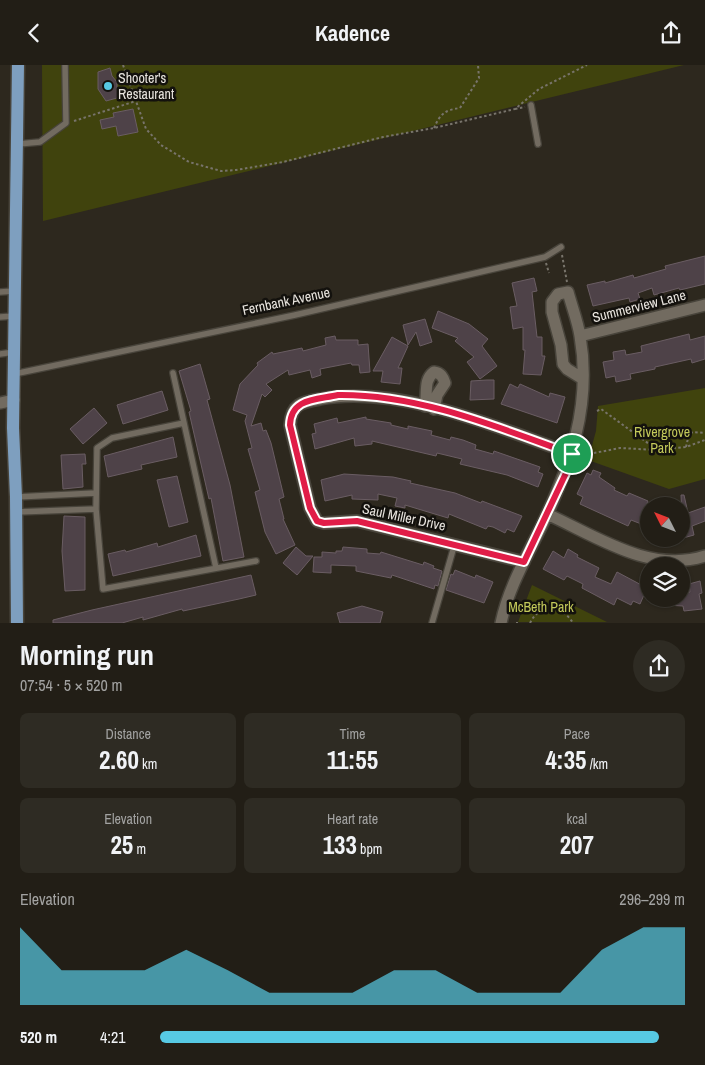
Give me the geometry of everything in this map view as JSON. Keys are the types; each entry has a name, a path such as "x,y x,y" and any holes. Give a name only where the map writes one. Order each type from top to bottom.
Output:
{"main road":[{"path":"17,623 14,291 18,65"}],"street":[{"path":"501,623 524,562 547,514 572,454 579,427 583,379 580,336 568,292 558,294 552,302 552,312 561,345 562,364 583,379"},
{"name":"Summerview Lane","path":"580,336 705,305"},
{"name":"Saul Miller Drive","path":"524,562 455,543 357,521 324,523 317,521 310,508 290,425 291,414 297,406 338,395 383,398 465,416 572,454"},
{"path":"0,403 14,400"},
{"path":"547,514 634,553 658,561 676,562 705,555"}],"lane":[{"path":"18,144 40,142 66,123 65,65"},
{"path":"531,105 538,144"},
{"name":"Fernbank Avenue","path":"14,374 295,315 544,257 561,247"},
{"path":"0,292 14,291"},
{"path":"0,317 14,315"},
{"path":"0,354 14,352"},
{"path":"173,373 216,568"},
{"path":"184,423 112,438 97,448 96,509 103,589 256,561"},
{"path":"16,497 96,493"},
{"path":"16,512 96,509"},
{"path":"432,623 455,543"}],"path":[{"path":"123,65 146,129 162,145 189,161 221,171 283,162 383,137 434,128 515,109 539,89 587,65"},
{"path":"434,128 439,116 448,110 460,108 479,77 478,65"},
{"path":"66,123 136,101"},
{"path":"561,247 568,292"},
{"path":"597,411 601,409 609,413 657,450"},
{"path":"686,447 689,434 693,432 705,433"},
{"path":"589,454 620,448 657,450 686,447 705,440"},
{"path":"530,623 539,612 556,608 564,611 573,623"}],"green space":[{"path":"42,65 684,65 43,221"},
{"name":"Rivergrove Park","path":"705,388 705,479 669,489 588,460 596,431 598,406"},
{"name":"McBeth Park","path":"532,585 607,622 518,622"}],"building":[{"name":"Shooter's Restaurant","path":"110,68 112,76 117,82 117,98 106,101 98,89 98,72"},
{"path":"133,109 138,132 118,136 116,126 102,129 100,120 114,117 113,113"},
{"path":"705,256 705,284 680,290 679,288 654,295 652,288 638,293 640,299 630,302 629,298 593,306 587,285 605,281 605,283 633,275 634,278 666,269 665,266"},
{"path":"534,278 537,291 532,292 537,337 542,337 542,356 545,356 541,375 523,374 525,350 523,350 523,327 513,329 510,307 517,306 512,283"},
{"path":"438,311 469,324 488,339 482,346 497,366 480,379 467,362 474,357 455,341 458,338 432,328"},
{"path":"425,319 432,342 420,346 416,332 408,345 403,325"},
{"path":"689,334 690,340 705,336 705,359 692,363 691,359 655,367 655,369 630,374 631,379 616,382 615,376 606,378 603,362 614,360 613,352 625,350 626,355 642,352 641,346"},
{"path":"335,336 336,340 358,340 358,345 368,344 370,372 360,373 359,365 352,365 351,363 320,369 321,375 312,378 310,370 289,375 288,370 266,384 272,390 265,397 262,394 251,426 261,423 263,431 266,430 271,443 284,497 279,499 283,519 295,545 276,554 265,532 255,492 260,490 248,449 252,448 245,421 247,415 233,410 240,384 258,365 257,363 272,352 273,354 302,348 303,351 326,345 325,338"},
{"path":"392,337 408,346 398,368 402,368 400,384 381,382 383,371 373,371"},
{"path":"200,364 210,399 207,400 230,485 244,557 223,561 211,498 209,499 189,412 191,411 179,371"},
{"path":"494,380 494,399 470,400 471,381"},
{"path":"510,384 518,388 520,384 549,397 550,393 565,397 557,423 501,404"},
{"path":"162,391 168,410 123,424 117,405"},
{"path":"94,408 107,423 83,444 70,429"},
{"path":"366,417 366,419 391,423 391,425 408,429 408,426 432,431 431,435 450,440 451,437 463,440 476,445 475,449 493,454 494,451 540,467 538,472 543,474 538,487 507,475 460,464 462,459 437,453 436,456 372,441 372,444 355,446 354,438 315,449 312,434 316,433 314,424 337,418 338,423"},
{"path":"173,437 177,457 141,465 142,469 108,477 104,456"},
{"path":"85,454 86,464 82,464 83,487 63,489 61,455"},
{"path":"593,470 601,473 599,477 615,488 614,490 627,496 629,493 640,498 640,524 631,520 628,526 580,504 583,497 577,494 587,473 591,475"},
{"path":"344,474 393,477 411,481 410,483 455,493 481,503 482,501 522,516 514,532 507,529 505,533 493,527 488,526 486,529 449,514 448,518 405,505 405,508 395,506 397,498 378,494 378,500 352,499 352,495 325,501 321,480"},
{"path":"177,476 188,522 169,527 157,480"},
{"path":"705,507 705,521 692,526 694,535 690,536 690,512"},
{"path":"64,516 85,517 85,590 65,591 62,551"},
{"path":"196,535 201,556 113,576 108,554 125,550 126,552 157,543 158,547"},
{"path":"296,547 306,556 313,556 297,575 283,563"},
{"path":"343,547 367,549 367,553 380,554 381,552 423,565 424,562 434,566 433,568 442,571 438,586 435,585 434,589 392,575 391,578 356,571 356,566 331,565 331,573 313,572 314,557 322,557 322,552 336,553 336,551 342,551"},
{"path":"568,549 578,555 577,557 599,568 595,577 611,584 617,572 640,584 640,604 633,601 631,605 617,598 614,605 582,588 583,584 567,576 564,580 543,569 553,551 564,558"},
{"path":"455,570 475,578 476,575 493,582 484,603 446,590 451,574 453,575"},
{"path":"251,575 256,595 183,611 182,609 143,620 143,617 122,623 53,623 53,620 92,610"},
{"path":"700,581 702,593 699,594 702,609 684,611 683,607 690,607 690,584"},
{"path":"362,606 383,612 380,623 340,623 337,613"}],"place":[{"name":"Shooter's Restaurant","path":"108,86"}],"route":[{"path":"338,395 383,398 465,416 572,454 566,473 524,562 455,543 357,521 324,523 317,521 310,508 290,425 291,414 297,406 307,401 338,395"}]}
